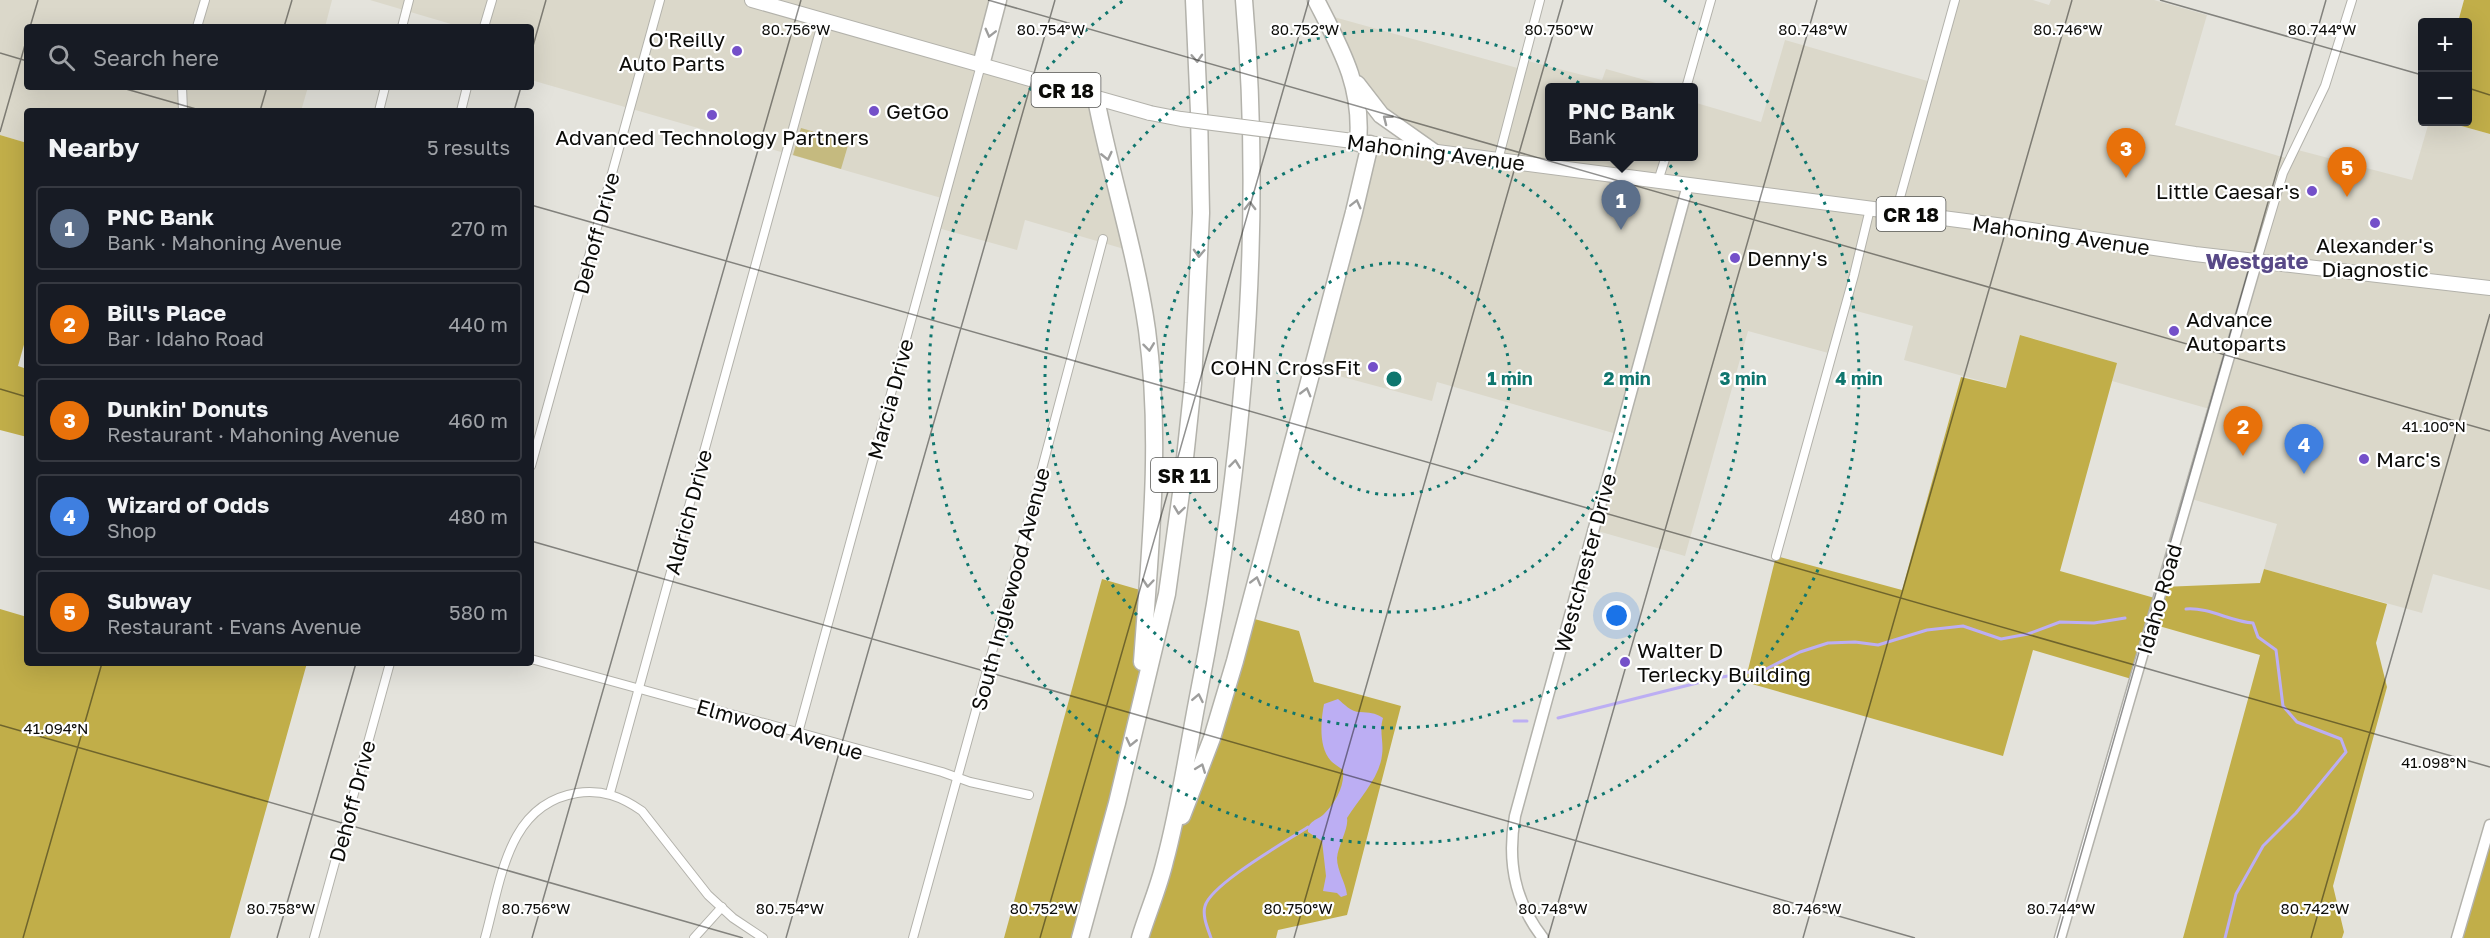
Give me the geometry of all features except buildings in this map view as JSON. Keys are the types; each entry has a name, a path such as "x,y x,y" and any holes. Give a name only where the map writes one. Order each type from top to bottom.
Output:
{"highway":[{"path":"981,65 998,0"},
{"name":"SR 11","path":"1080,938 1117,803 1168,584 1182,486 1193,382 1201,213 1194,0"},
{"name":"SR 11","path":"1140,938 1165,862 1211,633 1237,441 1245,343 1250,217 1249,107 1244,0"},
{"path":"1316,0 1352,76 1381,115 1432,151"},
{"path":"1165,862 1212,738 1235,661 1354,212 1364,143 1352,76"},
{"path":"1096,99 1140,291 1153,395 1153,502 1139,708"}],"main road":[{"name":"Mahoning Avenue","path":"752,0 1150,113 2043,231 2089,240 2490,288"}],"street":[{"path":"198,24 205,0"},
{"path":"403,24 410,0"},
{"path":"485,24 492,0"},
{"name":"Dehoff Drive","path":"534,455 660,0"},
{"path":"1497,160 1540,0"},
{"path":"1687,83 1711,0"},
{"path":"1896,212 1955,0"},
{"path":"2257,261 2283,173 2325,86 2352,0"},
{"name":"Aldrich Drive","path":"610,793 823,20"},
{"name":"Marcia Drive","path":"798,733 981,65"},
{"path":"182,90 183,108"},
{"path":"380,108 384,90"},
{"path":"462,108 466,90"},
{"path":"1658,181 1664,161"},
{"name":"Westchester Drive","path":"1543,938 1528,916 1515,886 1511,856 1515,820 1688,185"},
{"path":"1776,556 1854,275 1870,209"},
{"name":"South Inglewood Avenue","path":"913,938 1092,286 1103,238"},
{"name":"Idaho Road","path":"2060,938 2257,261"},
{"name":"Elmwood Avenue","path":"534,660 1029,795"},
{"name":"Dehoff Drive","path":"314,938 389,666"},
{"path":"485,938 509,852 524,822 543,806 568,794 583,792 610,793 627,800 648,817 700,886 722,908 763,938"},
{"path":"2457,938 2490,825"},
{"path":"694,938 722,908"}],"shaded area":[{"path":"0,0 332,0 326,24 24,24 24,90 307,90 302,108 24,108 24,142 0,135"},
{"path":"370,0 998,0 982,65 1096,99 1131,251 1025,220 1017,250 938,228 945,199 534,81 534,24 451,24"},
{"path":"1955,0 2033,0 2049,5 2051,0 2154,0 2207,15 2175,125 2289,159 2294,149 2412,180 2428,126 2461,126 2490,134 2490,590 2433,574 2422,613 2264,569 2277,524 2188,498 2213,410 2112,381 2116,363 2021,335 2007,388 1904,360 1913,326 1845,308 1832,354 1748,331 1685,556 1594,530 1620,435 1437,382 1432,401 1313,369 1370,144 1430,151 1381,115 1323,14 1521,69 1524,60 1602,80 1606,69 1656,83 1545,83 1545,161 1698,161 1698,103 1761,122 1785,40 1931,82"},
{"path":"2464,0 2490,0 2490,134 2461,126 2472,126 2472,18 2459,18"},
{"path":"801,128 849,142 841,169 793,155"},
{"path":"0,135 24,142 24,345 18,366 24,368 24,436 0,430"},
{"path":"2020,335 2117,363 2060,571 2158,599 2162,587 2260,583 2264,569 2387,604 2376,643 2387,687 2333,886 2344,932 2342,938 2183,938 2260,655 2152,624 2135,680 2033,650 2003,756 1745,682 1776,556 1902,590 1961,377 2006,388"},
{"path":"1102,579 1147,592 1139,708 1080,938 1004,938"},
{"path":"0,609 24,616 24,666 306,666 230,938 0,938"},
{"path":"1247,617 1299,631 1314,682 1401,706 1347,915 1278,930 1276,938 1140,938"},
{"path":"1338,699 1354,711 1383,718 1380,763 1373,780 1347,818 1338,853 1338,868 1347,895 1341,897 1337,893 1323,891 1326,876 1322,841 1308,832 1311,823 1332,805 1342,782 1343,770 1332,762 1322,741 1324,704"},
{"path":"2490,825 2490,938 2457,938"}],"waterway":[{"path":"2186,609 2203,610 2253,623 2258,637 2276,650 2283,706 2297,722 2341,739 2346,752 2296,813 2263,846 2236,894 2225,938"},
{"path":"1558,718 1717,678 1766,669 1800,652 1828,643 1855,642 1878,645 1927,630 1963,626 2001,639 2028,634 2060,622 2094,623 2125,618"},
{"path":"1514,721 1527,721"},
{"path":"1211,938 1204,914 1210,897 1235,875 1308,827"}],"place":[{"name":"O'Reilly Auto Parts","path":"737,51"},
{"name":"GetGo","path":"874,111"},
{"name":"Advanced Technology Partners","path":"712,115"},
{"name":"Dunkin' Donuts","path":"2126,178"},
{"name":"Little Caesar's","path":"2312,191"},
{"name":"Subway","path":"2347,197"},
{"name":"Alexander's Diagnostic","path":"2375,223"},
{"name":"PNC Bank","path":"1621,230"},
{"name":"Denny's","path":"1735,258"},
{"name":"Advance Autoparts","path":"2174,331"},
{"name":"COHN CrossFit","path":"1373,367"},
{"name":"Bill's Place","path":"2243,456"},
{"name":"Marc's","path":"2364,459"},
{"name":"Wizard of Odds","path":"2304,474"},
{"name":"Walter D Terlecky Building","path":"1625,662"}],"district":[{"name":"Westgate","path":"2257,260"}]}
